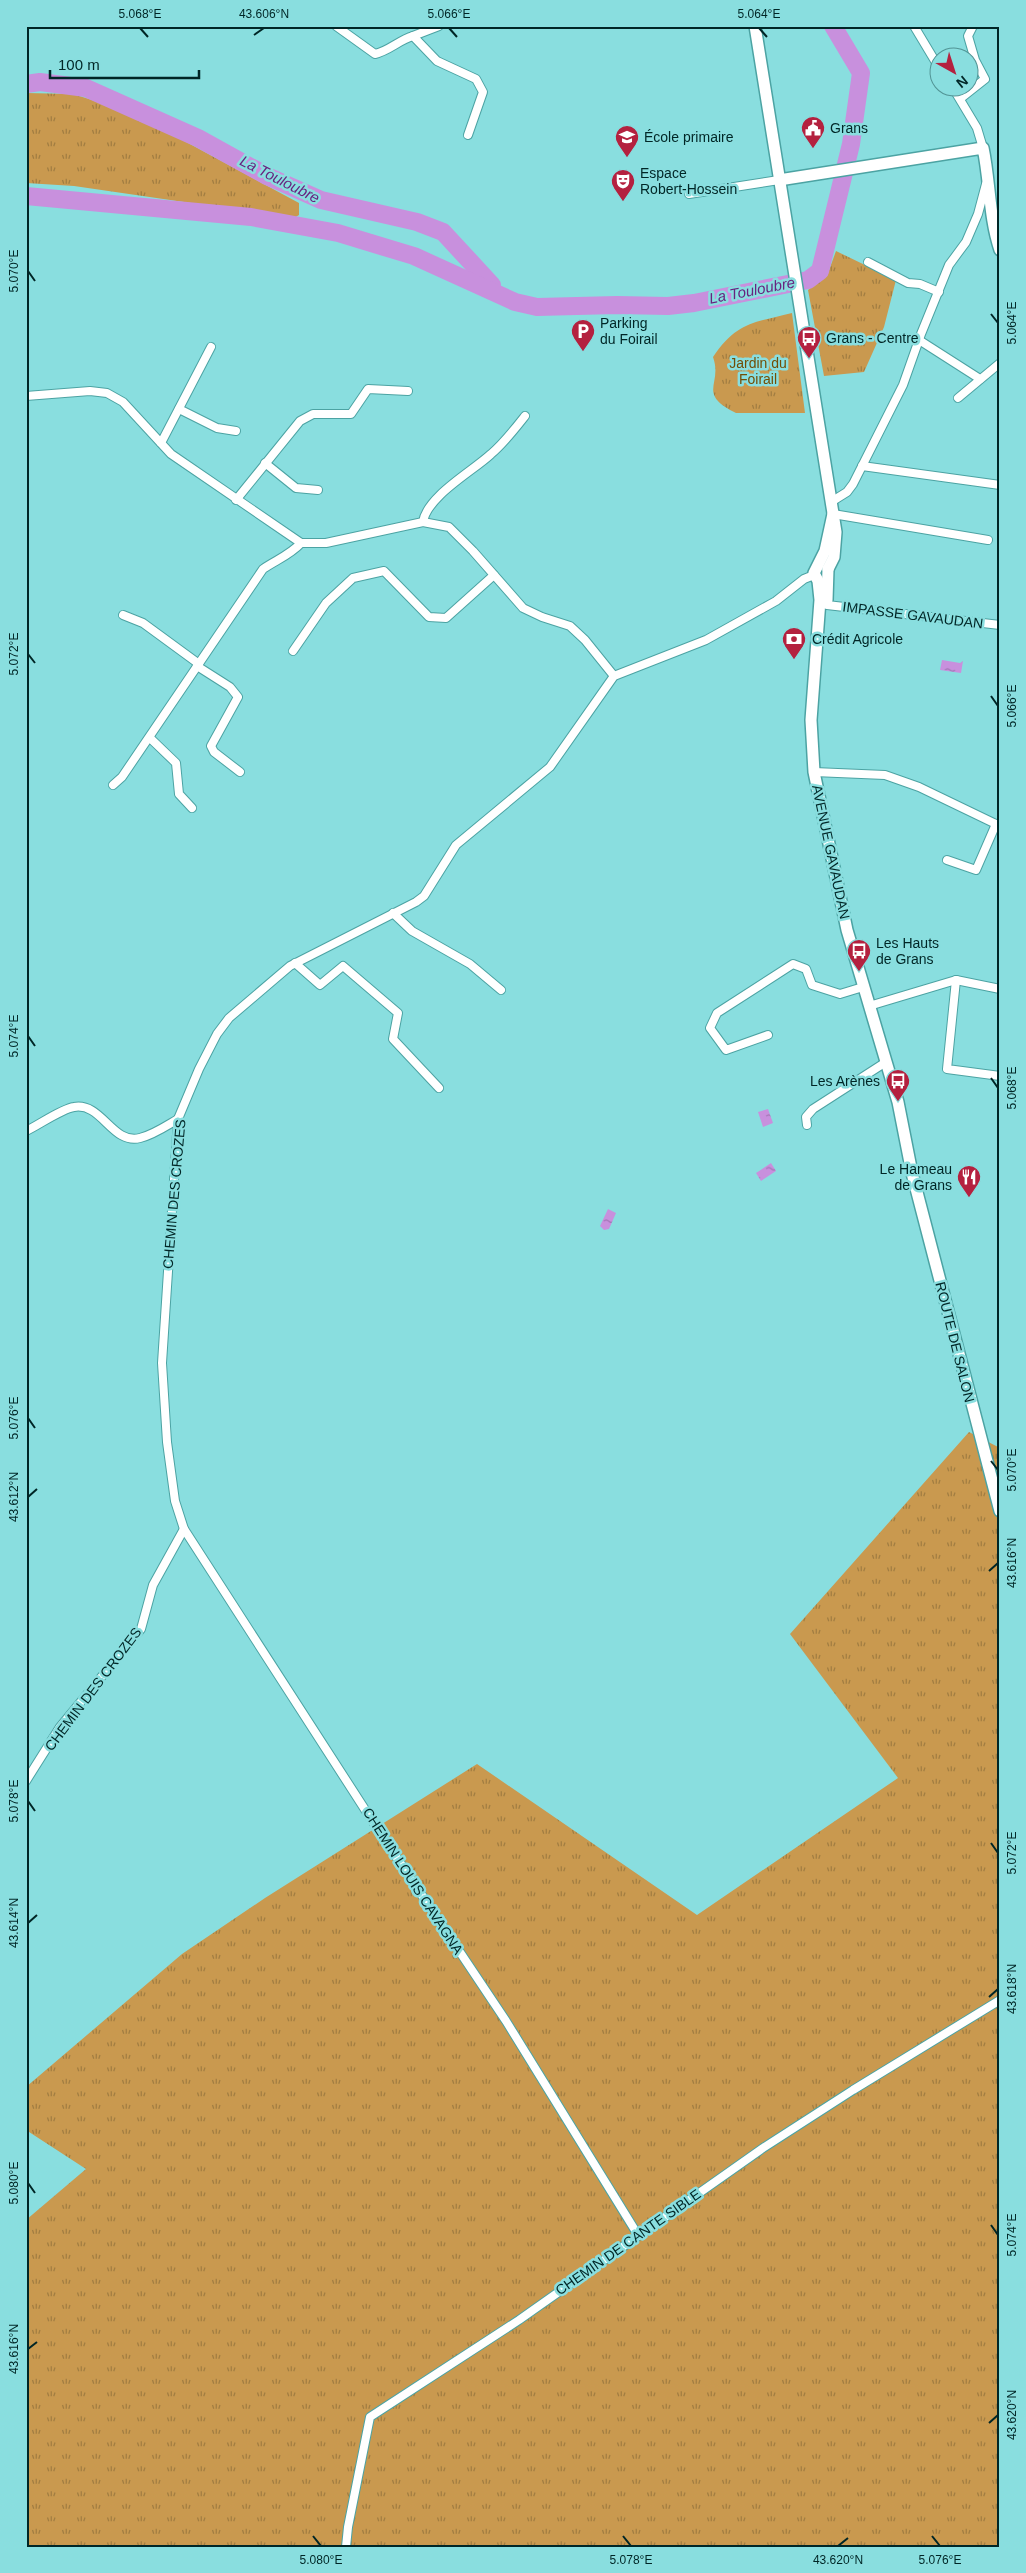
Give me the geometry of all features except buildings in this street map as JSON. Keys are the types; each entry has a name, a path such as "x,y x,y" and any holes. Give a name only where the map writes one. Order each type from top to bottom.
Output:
{"street":[{"path":"336,26 376,54 382,53 401,39 439,26"},
{"path":"26,396 90,391 107,393 123,402 171,454 301,543 326,543 423,522 449,527 523,608 542,617 570,626 585,640 614,676 706,640 776,601 804,579 821,574 831,532 832,508 755,26"},
{"path":"914,26 928,49"},
{"path":"972,48 968,36 973,26"},
{"path":"413,36 437,61 476,79 480,84 482,92 468,135"},
{"path":"978,66 985,79 978,85"},
{"path":"961,98 977,128 984,148 989,174 995,236 1000,250"},
{"path":"689,194 984,148"},
{"path":"832,508 847,492 903,385 949,265 966,242 978,214 989,174"},
{"path":"868,262 908,283 920,284 939,292"},
{"path":"919,340 980,379"},
{"path":"161,443 211,347"},
{"path":"958,398 1000,362"},
{"path":"236,500 300,421 313,414 351,414 368,389 408,391"},
{"path":"179,409 217,428 236,432"},
{"path":"423,522 424,514 436,500 473,467 490,456 525,416"},
{"path":"266,463 296,488 318,490"},
{"path":"862,466 1000,485"},
{"path":"832,508 988,540"},
{"path":"113,786 122,777 150,738 263,569 277,559 292,553 301,543"},
{"path":"293,652 326,603 353,578 384,571 428,618 446,618 494,575"},
{"name":"AVENUE GAVAUDAN","path":"816,643 826,605 821,574"},
{"name":"AVENUE GAVAUDAN","path":"821,574 811,720 814,772 847,930 886,1062 912,1173"},
{"name":"IMPASSE GAVAUDAN","path":"826,605 1000,625"},
{"path":"123,615 143,623 230,687 238,696 211,746 214,752 240,772"},
{"name":"CHEMIN DES CROZES","path":"26,1780 60,1727 141,1629 153,1585 184,1529 175,1501 167,1442 162,1363 178,1119 217,1034 229,1018 296,964 424,896 456,845 550,768 614,676"},
{"path":"150,738 176,763 179,794 192,808"},
{"path":"814,772 885,775 919,787 998,825 976,870 948,860"},
{"path":"393,913 412,932 470,964 501,990"},
{"path":"296,964 320,985 343,966 398,1013 393,1038 439,1088"},
{"path":"768,1035 726,1050 710,1028 718,1012 793,964 806,969 812,985 840,994 863,988"},
{"path":"869,1006 956,980 1000,989"},
{"path":"956,980 947,1069 1000,1076"},
{"path":"807,1125 806,1117 814,1110 886,1062"},
{"path":"26,1131 73,1107 85,1107 93,1110 122,1136 132,1139 149,1134 178,1119"},
{"name":"ROUTE DE SALON","path":"912,1173 1000,1511"},
{"name":"CHEMIN LOUIS CAVAGNA","path":"184,1529 368,1814 506,2021 638,2234"},
{"name":"CHEMIN DE CANTE SIBLE","path":"346,2547 348,2527 370,2417 519,2320 638,2234 669,2216 693,2195 820,2111 1000,2000"}],"green space":[{"path":"26,93 73,94 166,131 299,203 299,215 294,218 74,186 26,183"},
{"path":"836,251 896,280 884,327 864,372 824,376 808,290 827,276"},
{"name":"Jardin du Foirail","path":"792,313 805,413 736,413 724,406 717,400 714,394 715,367 713,357 722,345 738,330 756,322"},
{"path":"969,1432 1000,1448 1000,2547 26,2547 26,2220 86,2169 26,2130 26,2087 182,1954 265,1898 477,1764 697,1915 898,1778 790,1634"}],"water":[{"path":"942,660 960,663 963,661 961,673 940,670"},
{"path":"768,1109 773,1123 763,1127 758,1112"},
{"path":"771,1163 776,1171 761,1181 756,1173"},
{"path":"608,1209 616,1213 609,1229 604,1230 600,1226"}],"waterway":[{"name":"La Touloubre","path":"26,196 251,217 338,233 414,256 515,302 537,307 668,306 694,303 808,280 820,271 851,144 861,73 833,26"},
{"name":"La Touloubre","path":"26,84 40,82 86,88 198,138 267,176 321,200 417,222 443,232 492,285"}],"place":[{"name":"Grans","path":"813,149"},
{"name":"École primaire","path":"627,158"},
{"name":"Espace Robert-Hossein","path":"623,202"},
{"name":"Parking du Foirail","path":"583,352"},
{"name":"Grans - Centre","path":"809,359"},
{"name":"Crédit Agricole","path":"794,660"},
{"name":"Les Hauts de Grans","path":"859,972"},
{"name":"Les Arènes","path":"898,1102"},
{"name":"Le Hameau de Grans","path":"969,1198"}]}
